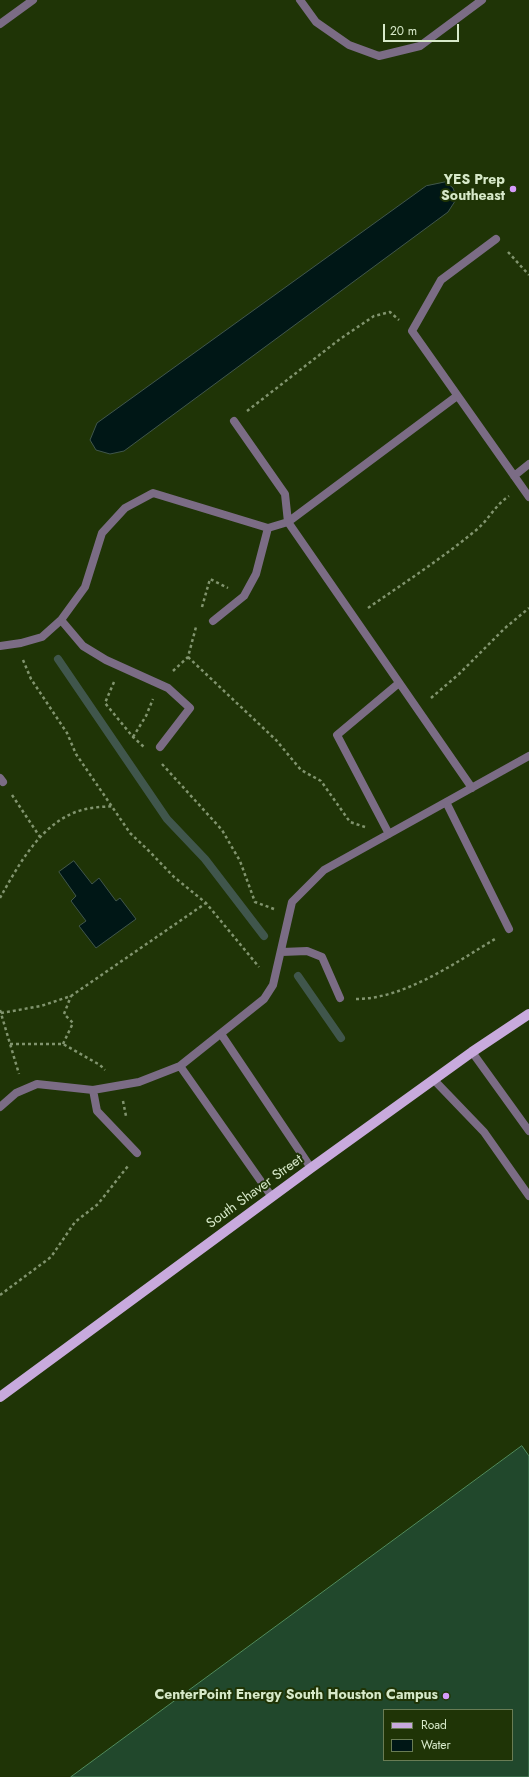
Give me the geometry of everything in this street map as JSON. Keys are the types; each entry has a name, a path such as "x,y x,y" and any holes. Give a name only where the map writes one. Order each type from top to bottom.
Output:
{"main road":[{"name":"South Shaver Street","path":"0,1397 272,1196 472,1052 529,1014"}],"lane":[{"path":"0,24 33,0"},
{"path":"300,0 316,22 349,46 379,56 420,46 482,0"},
{"path":"496,239 441,280 412,331 529,497"},
{"path":"0,646 21,643 42,637 61,620 84,587 102,533 125,508 153,493 268,528 288,522 457,396"},
{"path":"234,421 285,494 288,522 472,788"},
{"path":"514,476 529,464"},
{"path":"213,622 244,596 256,574 268,528"},
{"path":"61,620 83,646 120,666 168,688 190,708 160,747"},
{"path":"389,834 337,735 399,683"},
{"path":"0,1107 16,1093 37,1084 93,1090 139,1082 180,1066 264,999 273,985 282,952 292,902 324,870 529,756"},
{"path":"446,802 509,930"},
{"path":"282,952 308,951 322,957 340,998"},
{"path":"221,1034 311,1168"},
{"path":"472,1052 529,1131"},
{"path":"180,1066 272,1196"},
{"path":"434,1080 484,1132 529,1196"},
{"path":"93,1090 97,1111 137,1153"}],"path":[{"path":"496,239 529,275"},
{"path":"234,421 340,339 374,316 390,312 412,331"},
{"path":"354,617 459,544 483,524 500,501 523,488"},
{"path":"418,708 459,674 505,628 529,608"},
{"path":"21,643 23,659 31,679 67,733 76,754 113,806 130,833 149,850 174,877 206,903 273,985"},
{"path":"188,657 276,740 301,770 321,781 350,822 389,834"},
{"path":"120,666 105,703 133,737 148,751"},
{"path":"133,737 146,716 159,684"},
{"path":"158,761 222,830 240,860 255,902 290,915"},
{"path":"2,780 40,837"},
{"path":"0,898 18,865 40,837 58,821 82,810 113,806"},
{"path":"24,1089 1,1011 41,1006 71,996 206,903"},
{"path":"340,998 373,999 411,986 465,957 509,930"},
{"path":"63,1044 73,1023 64,1014 71,996"},
{"path":"10,1044 63,1044 100,1065 119,1085 127,1120"},
{"path":"0,1295 51,1257 75,1222 98,1204 137,1153"}],"water":[{"path":"446,182 453,188 457,198 448,212 124,451 110,454 96,450 90,440 97,423 426,186"},
{"path":"74,861 92,884 99,878 116,901 120,898 136,919 96,948 79,926 86,921 71,901 76,896 59,872"}],"building":[{"path":"522,1446 529,1456 529,1777 71,1777"}],"waterway":[{"path":"58,659 167,819 205,859 264,936"},
{"path":"298,976 341,1038"}],"place":[{"name":"YES Prep Southeast","path":"513,189"},
{"name":"CenterPoint Energy South Houston Campus","path":"446,1696"}]}
